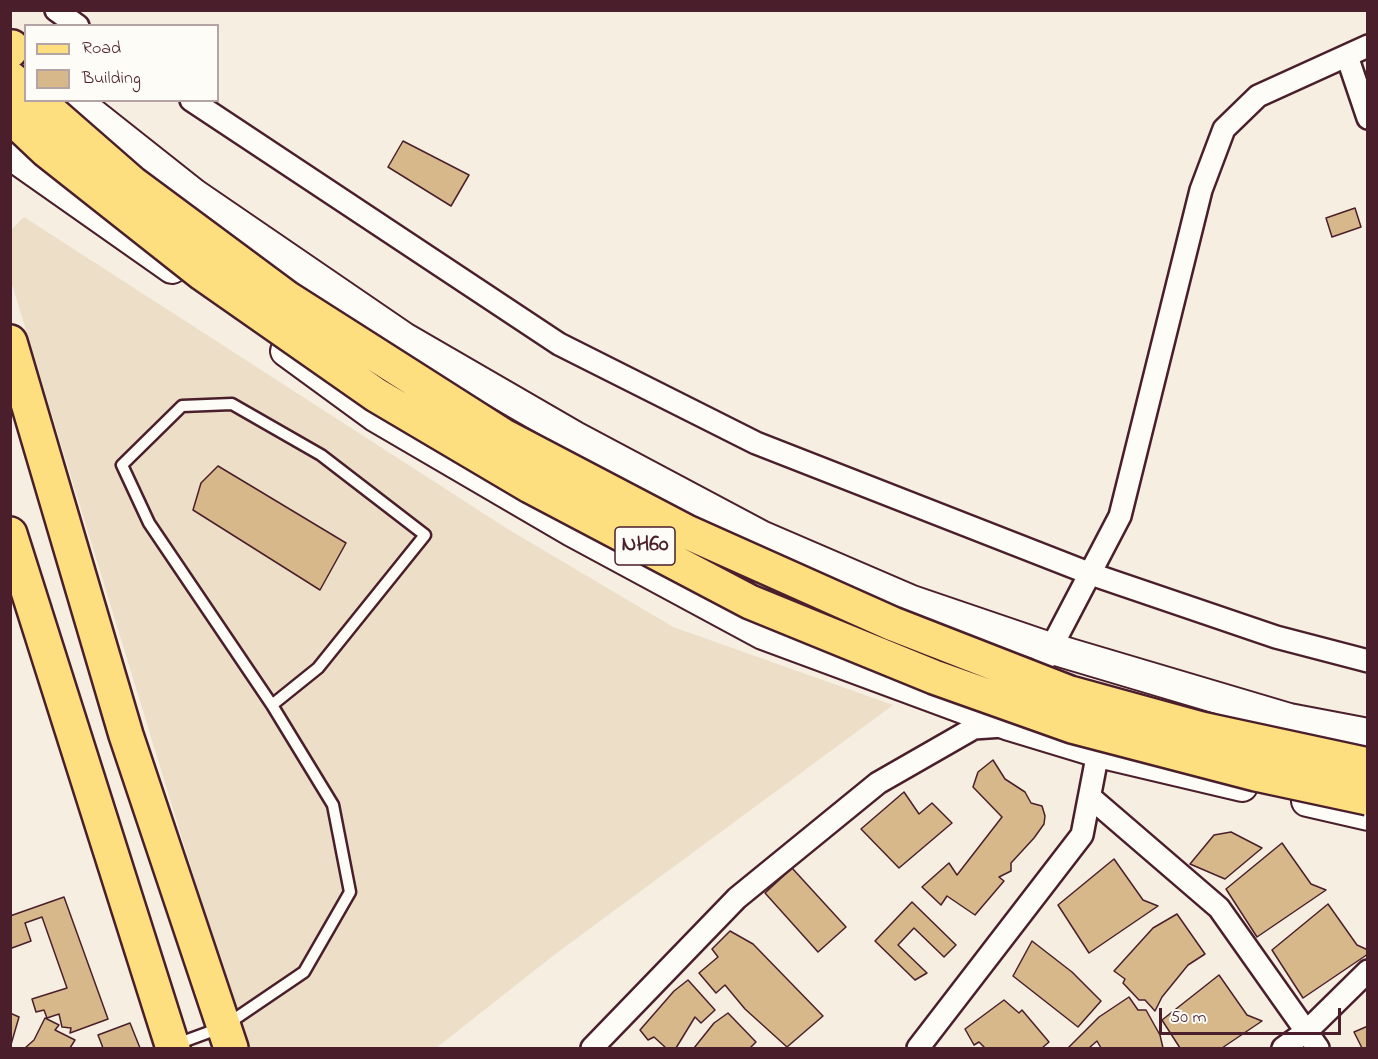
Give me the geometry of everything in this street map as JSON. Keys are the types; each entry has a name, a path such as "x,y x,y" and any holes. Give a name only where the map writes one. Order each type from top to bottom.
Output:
{"main road":[{"path":"13,55 24,85"},
{"name":"NH60","path":"39,102 132,183 287,298 502,435 687,532 893,624 1070,693 1201,729 1368,765"},
{"name":"NH60","path":"10,116 46,150 203,274 376,395 530,486 750,602 934,677 1072,726 1256,774 1368,798"},
{"path":"10,342 126,735 227,1038"},
{"path":"10,534 172,1047"}],"street":[{"path":"56,10 75,24"},
{"path":"1009,725 1053,649 1120,516 1201,190 1224,129 1258,96 1368,46"},
{"path":"1347,56 1368,118"},
{"path":"78,102 195,195 394,332 575,437 761,536 912,601 1053,649 1289,719 1368,734"},
{"path":"194,102 559,344 756,443 1091,574 1276,637 1368,661"},
{"path":"10,154 201,288 375,416 572,531 763,634 1009,725 1098,752 1368,815"},
{"path":"592,1048 737,898 878,783 974,728 1009,725"},
{"path":"918,1048 1082,835 1098,752"},
{"path":"1090,797 1219,908 1312,1040"},
{"path":"1283,1048 1312,1040 1368,971"}],"lane":[{"path":"172,1047 227,1038 304,972 350,892 333,805 272,705 149,523 122,465 182,406 232,404 321,455 424,535 318,668 272,705"}],"shaded area":[{"path":"24,217 506,528 673,627 893,705 554,955 436,1048 250,1048 237,1017 11,281 10,231"}],"building":[{"path":"403,141 469,175 451,206 388,167"},
{"path":"1355,208 1361,227 1332,237 1326,218"},
{"path":"218,466 346,543 320,590 193,510 201,483"},
{"path":"993,760 1005,779 1025,792 1031,803 1042,806 1045,816 1044,824 1034,838 1011,863 1011,871 999,877 1004,881 975,915 947,896 941,905 922,887 949,863 957,875 1002,817 973,787 978,772"},
{"path":"904,792 919,814 932,803 952,823 899,868 861,829"},
{"path":"1231,832 1262,848 1225,879 1190,864 1214,835"},
{"path":"1282,843 1311,884 1326,890 1257,937 1226,889"},
{"path":"1114,859 1143,900 1158,906 1089,953 1058,905"},
{"path":"792,868 846,927 818,952 765,893"},
{"path":"64,897 108,1019 70,1033 71,1028 62,1027 59,1014 47,1018 44,1010 36,1012 32,999 67,988 42,917 25,923 31,941 12,948 10,945 10,916"},
{"path":"912,902 956,945 944,957 914,928 898,945 927,973 915,980 875,941"},
{"path":"1328,904 1357,945 1368,950 1368,954 1303,998 1272,950"},
{"path":"1177,914 1205,954 1188,965 1162,997 1155,1011 1145,1000 1139,1000 1123,983 1125,979 1114,971 1153,928"},
{"path":"730,931 753,944 823,1016 787,1047 745,1009 725,985 716,993 699,973 718,957 712,949"},
{"path":"1032,941 1072,972 1101,1001 1078,1027 1013,976"},
{"path":"1219,975 1247,1015 1262,1021 1222,1048 1180,1048 1162,1020"},
{"path":"688,980 715,1010 701,1023 695,1017 676,1048 666,1048 654,1037 648,1040 640,1030 674,991"},
{"path":"1129,997 1138,1010 1146,1010 1160,1035 1163,1048 1101,1048 1097,1041 1089,1048 1068,1048 1099,1017"},
{"path":"1004,1000 1019,1013 1022,1010 1049,1042 1042,1048 985,1048 979,1042 974,1045 965,1029"},
{"path":"10,1013 19,1017 10,1048"},
{"path":"728,1013 756,1042 750,1048 694,1048 714,1023"},
{"path":"45,1018 59,1025 55,1030 75,1040 70,1048 25,1048 34,1040"},
{"path":"130,1023 140,1048 103,1048 98,1035"},
{"path":"1368,1026 1368,1048 1362,1048 1354,1032"}]}
